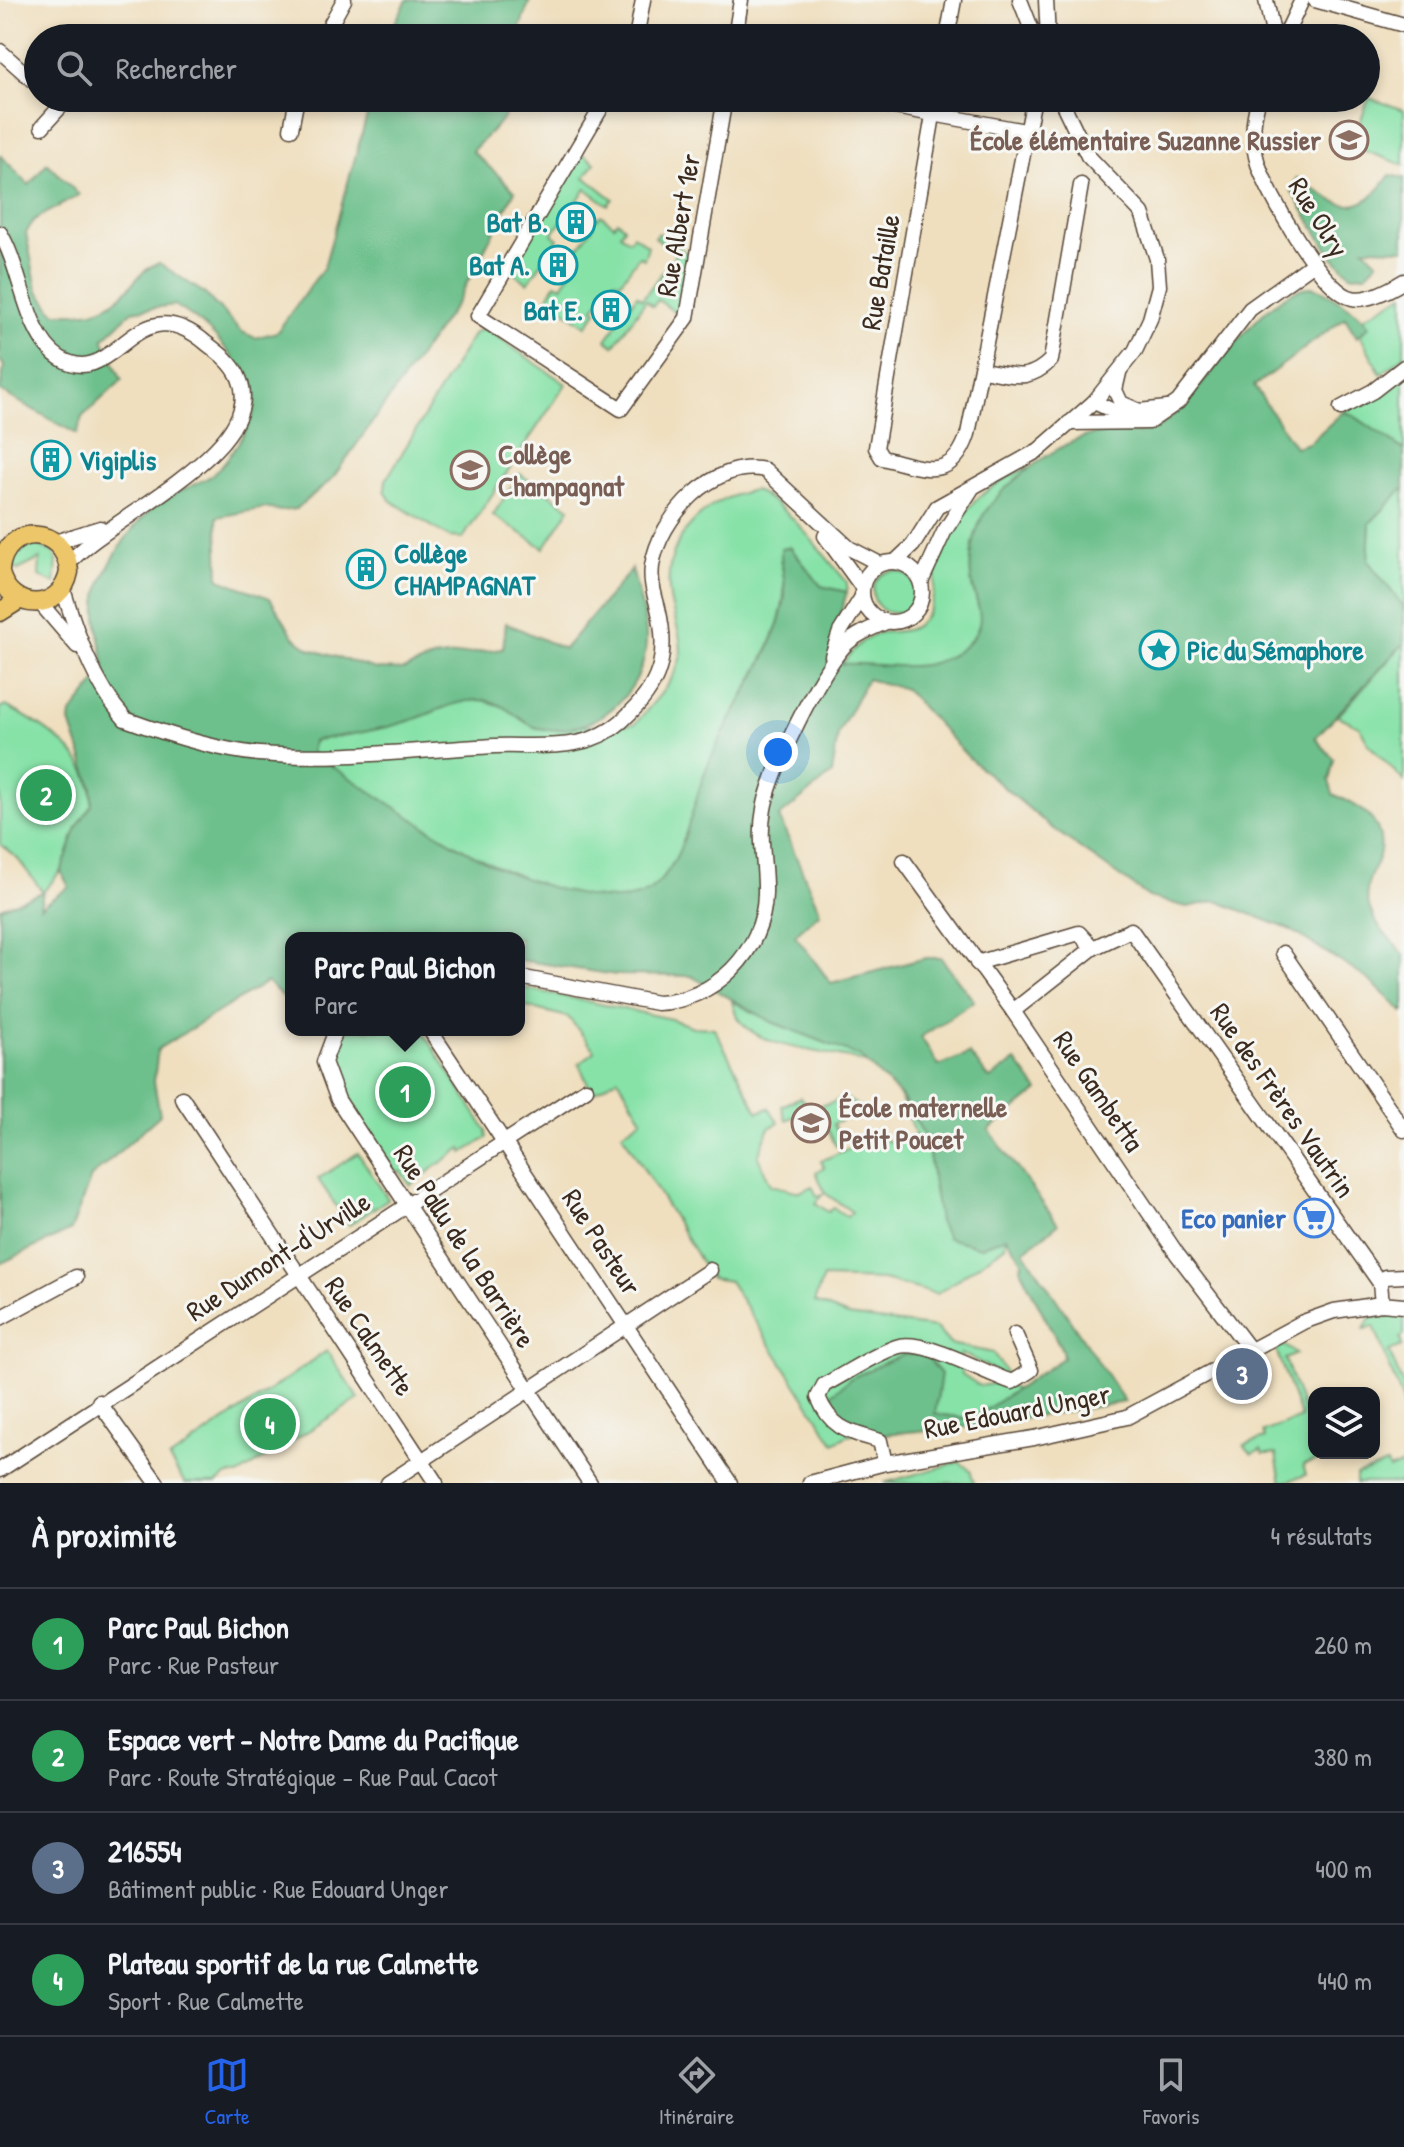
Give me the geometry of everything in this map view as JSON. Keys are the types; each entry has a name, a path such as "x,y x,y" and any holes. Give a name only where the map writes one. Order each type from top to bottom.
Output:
{"main road":[{"path":"35,535 55,542 69,563 63,589 41,604 19,600 1,578 0,562 7,540 35,535"},
{"path":"0,612 19,600"}],"street":[{"path":"331,24 344,0"},
{"path":"639,24 643,0"},
{"path":"737,24 741,0"},
{"path":"950,24 954,0"},
{"path":"1020,0 1029,24"},
{"path":"1046,0 1047,24"},
{"path":"1266,0 1271,24"},
{"path":"1291,24 1302,0"},
{"path":"1315,0 1404,25"},
{"path":"0,51 24,72"},
{"path":"42,127 53,112"},
{"path":"291,129 294,112"},
{"name":"Rue Albert 1er","path":"599,112 478,316 621,409 687,318 723,112"},
{"path":"927,112 1025,131"},
{"path":"1030,112 982,370 1025,377 1037,373 1051,360 1081,185"},
{"path":"823,679 840,632 862,592 866,577 913,545 937,507 1039,450 1091,404 1135,351 1150,319 1159,286 1157,259 1142,213 1088,156 1067,112"},
{"name":"Rue Olry","path":"1255,112 1251,124 1258,163 1269,188 1314,263 1335,289 1353,299 1371,297 1404,281"},
{"name":"Rue Bataille","path":"933,113 876,448 878,454 935,470 949,465 962,453 982,370"},
{"path":"0,233 19,273 36,328 50,350 63,360 92,363 111,354 145,327 163,323 182,325 226,360 238,375 244,393 243,412 235,428 210,456 83,546 69,563"},
{"path":"1069,423 1149,422 1178,402 1250,309 1314,263"},
{"path":"1341,408 1373,391 1404,367"},
{"path":"1120,370 1115,390 1121,403 1139,411 1168,408"},
{"path":"1091,404 1129,415 1168,408"},
{"path":"1091,404 1110,423"},
{"path":"63,589 94,670 111,703 125,719 258,754 377,752 590,740 614,728 648,692 660,668 665,643 652,585 652,568 662,541 691,497 708,480 749,467 765,470 849,548 887,563 911,568 921,582"},
{"path":"794,498 862,592 870,613 886,622 895,623 912,615 922,600 921,582 958,505 976,483"},
{"path":"55,542 112,525"},
{"path":"41,604 94,670"},
{"path":"525,978 657,1003 679,1002 705,991 725,975 748,951 761,926 765,893 759,846 764,808 772,781 823,679 845,645 886,622"},
{"name":"Rue Gambetta","path":"904,861 1013,1011 1177,1254 1251,1351"},
{"name":"Rue des Frères Vautrin","path":"1093,948 1131,930 1380,1283 1382,1304"},
{"path":"977,963 1079,933 1093,948 1013,1011"},
{"path":"1283,953 1404,1130"},
{"name":"Rue Pallu de la Barrière","path":"334,1036 324,1062 330,1083 590,1483"},
{"name":"Rue Pasteur","path":"434,1036 730,1483"},
{"name":"Rue Dumont-d'Urville","path":"0,1470 99,1402 586,1089"},
{"name":"Rue Calmette","path":"182,1098 436,1483"},
{"path":"388,1483 710,1270"},
{"path":"1380,1283 1385,1277 1404,1276"},
{"path":"0,1318 76,1277"},
{"name":"Rue Edouard Unger","path":"810,1483 885,1463 1034,1438 1127,1417 1324,1315 1382,1304 1404,1306"},
{"path":"885,1463 880,1441 848,1432 826,1416 818,1397 824,1385 899,1345 942,1350 978,1371 1012,1382 1031,1370 1015,1334"},
{"path":"99,1402 157,1483"}],"green space":[{"path":"407,0 530,0 521,24 394,24"},
{"path":"1380,102 1404,110 1404,165 1351,146 1364,112 1380,112"},
{"path":"368,112 505,112 504,118 472,151 515,191 456,304 332,479 296,509 281,511 265,508 217,517 219,579 270,598 294,637 310,649 376,669 403,670 433,658 503,649 506,623 564,649 632,569 645,623 643,661 625,695 612,709 595,720 558,730 538,728 496,703 469,701 386,728 313,741 311,753 442,837 503,870 572,893 619,899 639,896 654,887 665,875 680,848 714,751 760,668 778,624 785,595 781,549 790,547 821,586 847,592 839,618 842,664 908,666 939,661 968,643 979,626 971,576 974,538 982,517 1017,478 1050,454 1082,438 1157,428 1192,395 1251,325 1292,293 1318,288 1355,311 1369,326 1357,337 1345,318 1254,386 1295,447 1309,443 1343,412 1351,414 1404,450 1404,488 1370,523 1368,561 1403,606 1404,643 1315,738 1334,759 1329,781 1333,794 1360,808 1378,830 1380,851 1369,881 1368,901 1379,926 1404,954 1404,1013 1369,980 1291,930 1217,901 1187,907 1149,897 1052,828 969,758 905,689 867,679 838,734 832,774 779,817 820,912 795,935 831,983 926,958 941,958 974,1001 921,1037 939,1066 969,1054 990,1079 1016,1061 1038,1091 989,1130 1058,1224 1024,1251 1125,1402 977,1426 884,1434 859,1430 834,1415 828,1397 851,1378 903,1354 924,1353 941,1374 935,1414 972,1419 1063,1358 1062,1350 1021,1271 1022,1260 1006,1237 981,1247 947,1238 939,1222 927,1140 902,1097 859,1056 772,1022 691,976 616,975 525,961 525,932 285,932 285,999 267,982 158,1049 154,1082 160,1115 91,1177 71,1230 0,1264 0,908 43,892 40,907 69,887 61,872 77,827 92,804 92,787 70,722 71,714 105,671 97,604 102,581 131,531 155,506 209,477 224,462 248,427 255,394 219,340 174,305 132,311 103,339 122,380 82,417 77,434 0,391 4,366 0,360 0,155 29,185 47,163 79,195 34,220 26,233 37,289 55,313 102,308 159,263 204,293 242,332 255,338 277,332 324,267"},
{"path":"575,148 595,163 585,177 613,199 608,205 586,189 552,234 558,239 528,283 506,267"},
{"path":"1390,175 1404,178 1404,249 1364,248 1378,262 1366,274 1351,275 1331,255 1291,190 1297,178 1335,201 1346,205 1356,204 1367,200"},
{"path":"592,214 597,219 601,215 614,225 617,221 624,227 620,234 629,240 633,235 648,246 644,259 639,256 620,283 615,280 594,308 597,311 586,326 547,298 556,283 562,286 581,257 575,252 594,226 588,220"},
{"path":"659,233 699,262 686,320 658,300 653,306 646,300 614,346 606,340 637,295 642,299 676,254 655,237"},
{"path":"1404,294 1404,356 1381,374 1360,335 1369,326 1363,318"},
{"path":"484,328 566,384 463,538 449,537 390,500 385,490 386,480 474,333"},
{"path":"1404,373 1404,450 1351,414 1343,412"},
{"path":"1029,467 989,510 974,540 971,578 980,622 969,641 945,659 916,669 842,664 868,638 879,633 908,630 923,619 932,602 943,554 959,521 995,485"},
{"path":"520,474 570,508 544,548 493,515"},
{"path":"1404,488 1404,629 1403,606 1368,561 1370,523"},
{"path":"754,490 781,508 804,531 847,582 847,592 822,587 790,547 780,561 784,582 783,604 777,627 723,734 688,835 668,872 654,888 639,896 596,898 524,878 442,837 311,754 313,741 408,721 454,702 483,700 514,710 536,728 635,724 667,686 680,659 681,644 670,598 669,578 679,542 689,527 717,503"},
{"path":"34,543 53,552 57,561 55,584 39,576 40,559 18,570 12,566 11,557"},
{"path":"894,571 909,577 915,592 909,607 894,613 879,607 873,592 879,577"},
{"path":"1404,643 1404,781 1370,746 1359,726 1338,716"},
{"path":"6,706 39,725 64,745 82,765 90,786 91,809 84,834 68,862 43,892 17,858 0,844 0,708"},
{"path":"525,988 671,1019 693,1027 714,1028 758,1112 769,1108 779,1123 769,1128 758,1157 771,1185 800,1192 812,1186 817,1196 823,1194 816,1203 828,1212 834,1208 847,1217 852,1212 825,1193 816,1172 824,1167 821,1161 877,1135 892,1143 916,1135 898,1092 927,1140 935,1196 981,1247 1006,1237 1005,1246 937,1294 883,1280 823,1278 814,1302 848,1316 936,1328 950,1344 993,1353 1008,1376 960,1354 962,1374 980,1386 1003,1382 1018,1391 972,1419 935,1414 851,1378 829,1397 859,1430 834,1443 729,1281 711,1278 622,1133 642,1119 618,1078 592,1093 579,1064 595,1051 568,1017 525,1006"},
{"path":"732,1001 772,1022 859,1055 869,1065 790,1046 752,1032 739,1019"},
{"path":"343,1036 426,1036 486,1130 487,1138 463,1153 462,1148 410,1185 400,1171 396,1172 352,1106 339,1068 339,1049"},
{"path":"800,1097 816,1105 845,1098 865,1110 833,1124 841,1143 836,1146 826,1126 797,1115 786,1120 782,1106"},
{"path":"358,1153 388,1199 349,1225 318,1179"},
{"path":"1404,1315 1404,1336 1400,1338 1402,1346 1389,1351 1404,1388 1404,1405 1374,1326 1364,1329 1370,1318"},
{"path":"1284,1345 1296,1354 1285,1359 1308,1423 1308,1459 1321,1459 1303,1465 1306,1475 1281,1483 1276,1454 1263,1454 1261,1450 1252,1454 1244,1445 1265,1438 1263,1432 1301,1418 1276,1350"},
{"path":"327,1351 359,1399 238,1475 228,1475 216,1483 185,1483 169,1459"},
{"path":"959,1462 970,1470 974,1483 884,1483"},
{"path":"1387,1464 1389,1470 1404,1464 1404,1483 1356,1483 1356,1475"}],"place":[{"name":"École élémentaire Suzanne Russier","path":"1349,140"},
{"name":"Bat B.","path":"576,222"},
{"name":"Bat A.","path":"558,265"},
{"name":"Bat E.","path":"611,310"},
{"name":"Vigiplis","path":"51,460"},
{"name":"Collège Champagnat","path":"470,470"},
{"name":"Collège CHAMPAGNAT","path":"366,569"},
{"name":"Pic du Sémaphore","path":"1159,650"},
{"name":"Espace vert - Notre Dame du Pacifique","path":"46,795"},
{"name":"Parc Paul Bichon","path":"405,1092"},
{"name":"École maternelle Petit Poucet","path":"811,1123"},
{"name":"Eco panier","path":"1314,1218"},
{"name":"216554","path":"1242,1374"},
{"name":"Plateau sportif de la rue Calmette","path":"270,1424"}]}
